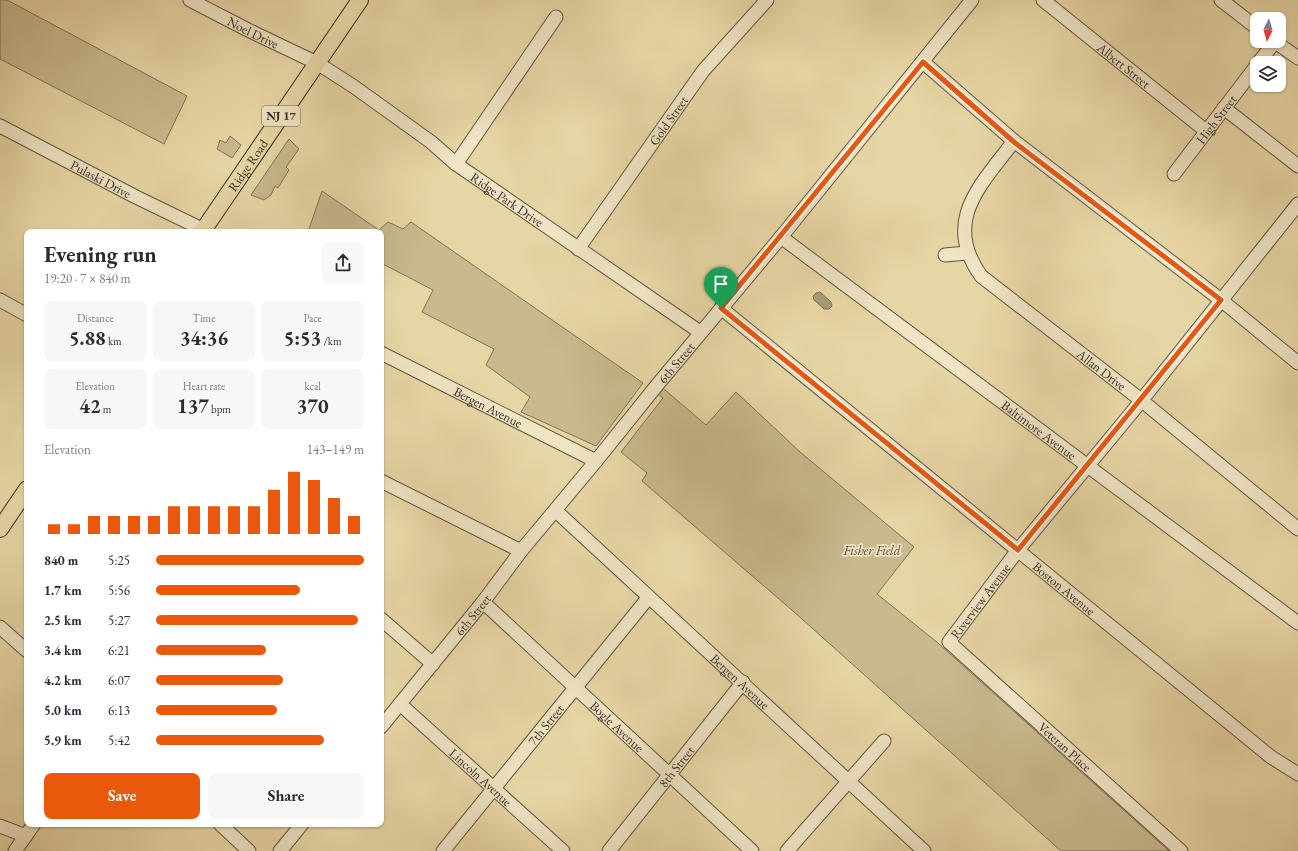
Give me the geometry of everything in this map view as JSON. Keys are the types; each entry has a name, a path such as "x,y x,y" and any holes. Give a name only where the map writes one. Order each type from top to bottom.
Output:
{"main road":[{"name":"Ridge Road","path":"204,229 360,0"},
{"path":"0,529 24,493"}],"street":[{"name":"Noel Drive","path":"190,0 317,63"},
{"name":"Gold Street","path":"578,248 703,71 768,0"},
{"name":"6th Street","path":"384,723 483,602 521,551 556,511 700,332 781,237 972,0"},
{"name":"Albert Street","path":"1043,0 1206,131"},
{"path":"1221,0 1250,23"},
{"path":"456,164 556,17"},
{"path":"1284,48 1298,57"},
{"path":"923,62 1014,142 1221,300 1298,363"},
{"name":"Ridge Park Drive","path":"317,63 354,86 431,142 456,164 700,332"},
{"name":"High Street","path":"1174,174 1250,74"},
{"path":"1224,108 1298,166"},
{"name":"Pulaski Drive","path":"0,126 199,229"},
{"name":"Allan Drive","path":"1014,142 974,194 968,207 963,233 967,253 981,276 992,287 1141,400 1298,528"},
{"name":"Riverview Avenue","path":"949,642 1018,550 1088,467 1298,204"},
{"name":"Baltimore Avenue","path":"781,237 1298,623"},
{"path":"945,255 967,253"},
{"path":"0,300 24,313"},
{"name":"Boston Avenue","path":"721,308 1271,756 1298,774"},
{"name":"Bergen Avenue","path":"384,355 596,461"},
{"path":"384,483 521,551"},
{"name":"Bergen Avenue","path":"556,511 648,598 743,682 924,851"},
{"name":"7th Street","path":"443,851 648,598"},
{"name":"Bogle Avenue","path":"483,602 752,851"},
{"path":"384,622 433,664"},
{"path":"0,627 24,648"},
{"name":"Veteran Place","path":"949,642 1182,851"},
{"name":"8th Street","path":"609,851 743,682"},
{"name":"Lincoln Avenue","path":"400,704 495,788 563,851"},
{"path":"787,851 884,741"},
{"path":"0,826 26,836"},
{"path":"16,851 32,827"},
{"path":"223,827 249,851"},
{"path":"280,851 300,827"}],"green space":[{"path":"0,0 7,0 187,96 164,144 0,59"},
{"path":"230,136 241,145 232,158 217,149 220,140 226,143"},
{"path":"289,139 299,149 286,167 289,170 278,188 275,186 271,195 264,200 251,195"},
{"path":"322,191 378,229 309,229"},
{"path":"388,222 403,229 411,222 643,383 596,446 521,412 530,397 486,365 494,349 422,312 433,290 384,265 384,229 380,229"},
{"name":"Fisher Field","path":"658,384 706,425 736,392 800,452 914,547 877,594 938,643 1169,851 1061,851 793,611 642,481 647,473 621,452 663,398 653,390"}],"shaded area":[{"path":"820,292 831,302 832,306 829,309 824,309 814,300 813,296"}],"route":[{"path":"923,62 1014,142 1221,300 1088,467 1018,550 721,308 781,237 923,62"}]}
